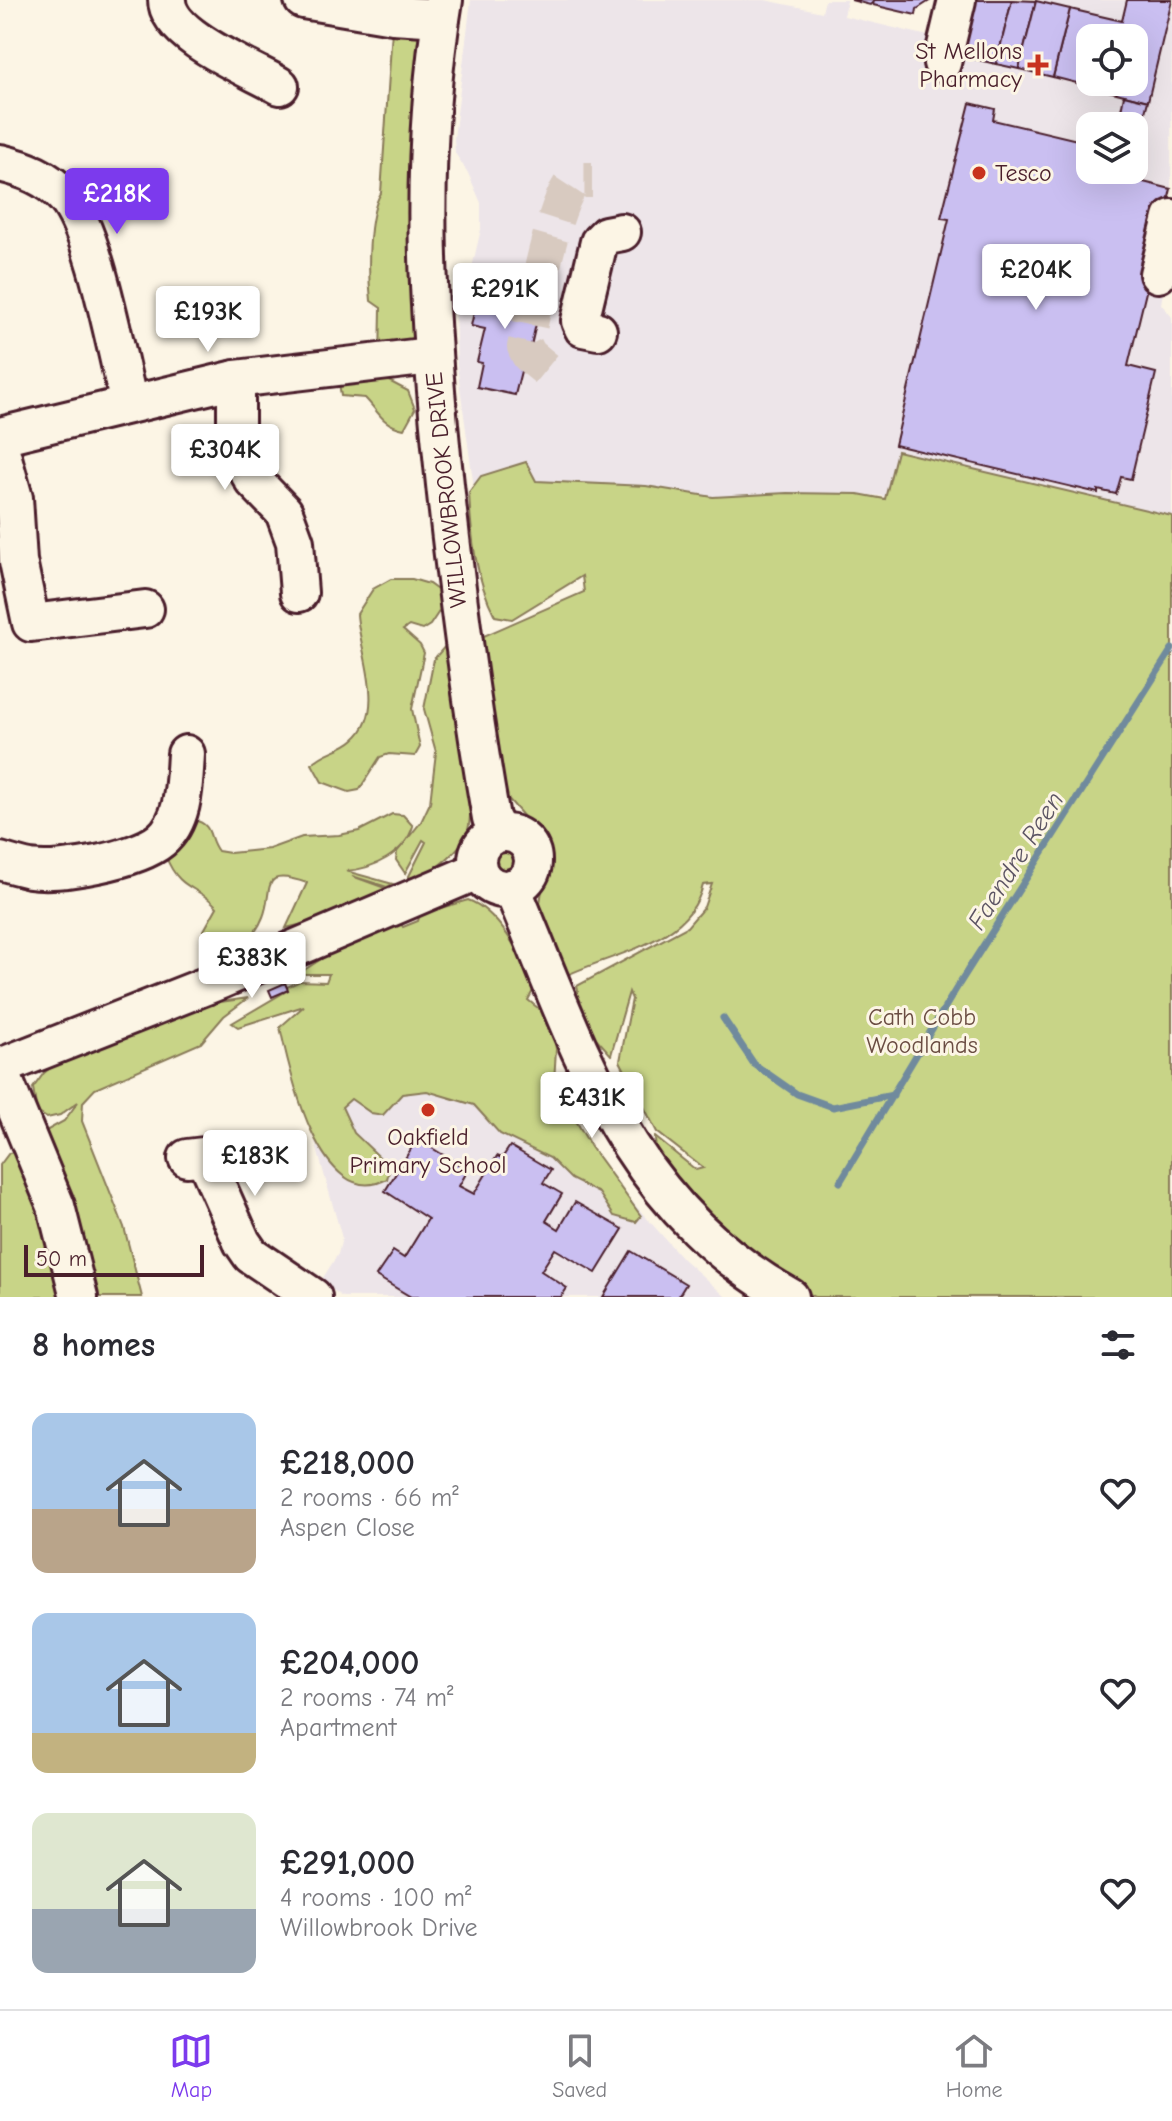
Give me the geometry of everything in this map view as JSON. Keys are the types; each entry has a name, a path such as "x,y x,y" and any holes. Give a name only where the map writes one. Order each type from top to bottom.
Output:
{"street":[{"path":"167,0 169,16 189,35 280,86"},
{"path":"303,0 393,15 442,9"},
{"path":"942,63 957,0"},
{"name":"WILLOWBROOK DRIVE","path":"442,9 425,197 431,356 470,699 491,818 499,833"},
{"path":"0,163 33,173 51,184 73,208 87,238 129,403"},
{"path":"1158,274 1172,218"},
{"path":"598,331 583,328 580,321 599,242 606,235 622,232"},
{"path":"0,436 236,379 431,356"},
{"path":"236,379 236,451 253,480 284,512 295,542 299,593"},
{"path":"0,447 14,498 18,561 31,623 145,609"},
{"path":"0,861 31,869 59,870 144,858 176,818 183,797 186,754"},
{"path":"499,833 521,837 533,854 529,877 512,888 491,886 477,871 479,848 487,838 499,833"},
{"path":"79,1297 56,1206 0,1069 221,980 477,871"},
{"path":"512,888 578,1045 641,1164 679,1213 703,1236 747,1271 790,1297"},
{"path":"187,1158 204,1156 251,1255 313,1297"}],"shaded area":[{"path":"471,0 765,0 822,12 825,0 847,0 844,16 945,40 955,0 1172,0 1171,189 1147,289 1163,292 1161,304 1172,317 1172,520 858,494 714,497 646,486 474,488 457,365 455,309 468,285 481,229 481,203 455,153 454,138"},
{"name":"Oakfield Primary School","path":"480,1030 683,1259 726,1297 342,1297 321,1281 338,1254 342,1238 285,1035"}],"green space":[{"path":"393,15 441,18 431,356 380,361 381,308 371,301 370,245 373,216 381,193"},
{"path":"385,379 408,391 415,409 404,429 386,421 365,398 341,396 339,383"},
{"name":"Cath Cobb Woodlands","path":"897,451 1172,516 1172,1297 815,1297 770,1269 717,1229 673,1183 660,1159 655,1137 696,1170 703,1168 657,1132 620,1061 632,999 629,992 611,1055 579,1019 569,995 578,991 577,986 687,927 704,907 712,884 703,885 695,905 682,921 665,934 563,977 541,924 540,903 548,853 545,841 505,795 479,638 584,592 582,576 512,619 495,616 475,556 471,524 469,492 481,476 526,462 536,481 646,486 713,497 787,493 858,494 885,499"},
{"path":"391,579 412,579 429,584 440,592 442,607 430,625 422,630 409,626 403,630 420,645 424,653 412,709 420,747 415,756 389,754 380,757 359,790 349,792 322,782 312,764 349,743 364,727 370,696 357,614 373,589"},
{"path":"446,645 468,772 470,820 466,836 456,850 411,887 407,880 426,842 423,840 405,873 396,860 397,852 421,822 430,803 436,752 424,709 434,659"},
{"path":"392,814 403,815 413,826 403,845 377,863 346,871 393,884 387,887 352,876 385,888 388,897 341,915 286,928 307,883 281,877 271,884 263,917 247,940 222,952 205,949 203,932 217,907 183,882 166,857 194,820 205,825 218,851 230,853 269,849 302,837 359,831"},
{"path":"504,846 514,850 518,860 514,870 504,874 494,870 490,860 494,850"},
{"path":"468,900 490,914 499,925 517,949 536,985 528,1000 548,1016 553,1029 556,1049 554,1082 591,1147 641,1216 636,1222 614,1216 599,1193 571,1179 550,1158 500,1134 474,1105 427,1091 402,1094 383,1115 371,1113 351,1099 342,1107 354,1133 390,1167 387,1179 364,1184 343,1176 326,1157 312,1132 284,1047 280,1027 304,1006 238,1027 232,1023 300,981 326,982 329,974 298,974 354,938 399,921 403,927 418,921 420,914"},
{"path":"248,998 224,1016 201,1043 95,1089 83,1102 82,1121 124,1227 142,1297 96,1297 85,1241 44,1132 64,1121 78,1102 60,1115 47,1118 37,1112 33,1088 55,1064 206,1001 214,1003"},
{"path":"16,1152 34,1195 63,1297 0,1297 0,1165 9,1153"}],"building":[{"path":"851,0 931,0 917,9 916,15 873,5 874,1 870,5"},
{"path":"970,0 1012,0 996,64 957,55"},
{"path":"1012,0 1036,1 1019,69 996,64"},
{"path":"1127,0 1172,0 1148,101 1128,96 1148,96 1148,24 1076,24 1076,83 1053,77 1070,9 1122,21"},
{"path":"1036,1 1070,9 1053,77 1019,69"},
{"path":"1124,96 1148,101 1145,112 1121,112"},
{"path":"970,103 995,109 993,120 1076,140 1076,184 1148,183 1171,189 1128,366 1156,373 1131,479 1121,477 1116,494 1098,490 1098,493 895,445 949,219 941,218"},
{"path":"482,275 544,289 525,372 521,371 515,395 477,387 482,363 477,362 485,329 471,326"},
{"path":"285,983 288,990 272,997 269,990"},
{"path":"417,1139 468,1170 459,1186 474,1194 497,1156 502,1158 510,1146 551,1170 543,1183 562,1194 546,1221 559,1229 575,1202 623,1229 596,1273 555,1249 541,1271 567,1288 561,1297 411,1297 376,1276 393,1251 404,1258 428,1219 385,1191"},
{"path":"631,1251 686,1284 678,1297 603,1297"}],"waterway":[{"name":"Faendre Reen","path":"840,1182 959,984 1172,649"},
{"name":"Faendre Reen","path":"723,1018 754,1064 797,1094 833,1107 893,1095"}],"tunnel":[{"path":"546,369 529,355 525,347 545,258 567,191 575,180 592,180"}],"place":[{"name":"St Mellons Pharmacy","path":"1038,65"},
{"name":"Tesco","path":"979,173"},
{"name":"Oakfield Primary School","path":"428,1110"}]}
